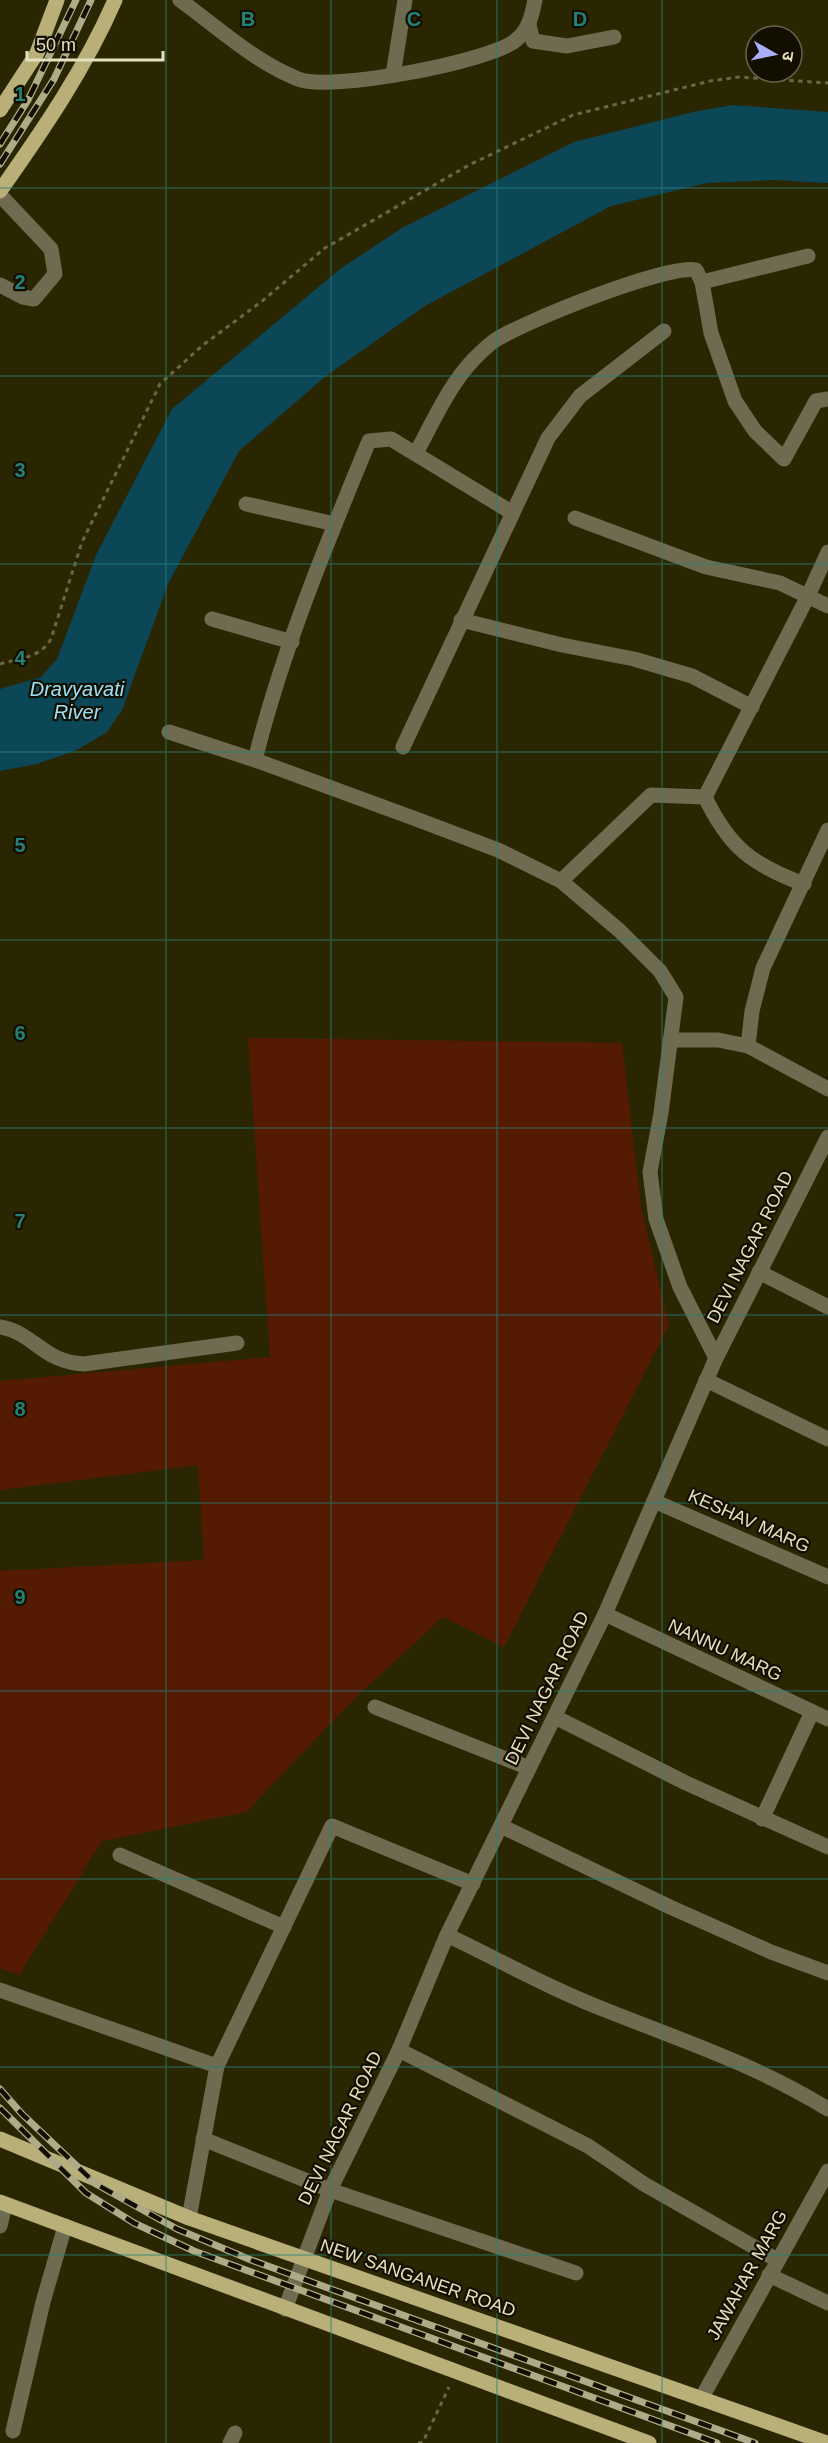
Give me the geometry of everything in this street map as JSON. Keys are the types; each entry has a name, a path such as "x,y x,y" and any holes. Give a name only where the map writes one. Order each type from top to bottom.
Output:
{"main road":[{"path":"0,110 37,53 57,0"},
{"path":"0,193 59,108 98,38 115,0"},
{"name":"NEW SANGANER ROAD","path":"0,2139 189,2218 827,2443"},
{"path":"2,2204 649,2443"}],"street":[{"path":"180,0 259,58 300,80 350,82 393,75 494,52 516,41 529,25 535,0"},
{"path":"393,75 405,0"},
{"path":"529,25 533,41 567,46 614,37"},
{"path":"0,193 51,249 55,267 55,274 34,299 23,297 0,285"},
{"path":"702,282 808,256"},
{"path":"416,453 453,386 472,360 495,341 633,282 685,268 696,270 702,282 711,333 735,401 755,431 784,459 806,425 816,401 828,399"},
{"path":"403,747 511,512 548,438 580,396 664,331"},
{"path":"255,760 269,706 335,525 369,441 391,439 511,512"},
{"path":"246,504 335,525"},
{"path":"575,518 706,567 780,583 828,606"},
{"path":"705,797 808,596 828,552"},
{"path":"212,619 292,642"},
{"path":"461,620 562,645 633,659 692,676 752,706"},
{"path":"169,732 255,760 498,850 561,880 620,930 660,971 676,997 661,1113 650,1172 655,1207 680,1287 716,1358"},
{"path":"561,880 651,795 705,797"},
{"path":"705,797 719,826 752,861 804,884"},
{"path":"748,1046 752,1011 763,968 828,832"},
{"path":"670,1040 718,1040 748,1046 828,1089"},
{"name":"DEVI NAGAR ROAD","path":"285,2309 330,2190 399,2050 447,1935 605,1614 716,1358 759,1272 822,1165 828,1137"},
{"path":"759,1272 828,1307"},
{"path":"0,1327 26,1337 49,1356 65,1363 84,1364 237,1343"},
{"path":"706,1380 828,1439"},
{"name":"KESHAV MARG","path":"654,1501 828,1577"},
{"name":"NANNU MARG","path":"605,1614 828,1719"},
{"path":"375,1707 529,1768"},
{"path":"762,1819 812,1712"},
{"path":"555,1717 762,1819 828,1847"},
{"path":"189,2218 217,2066 332,1826 473,1884"},
{"path":"501,1826 670,1907 771,1952 828,1973"},
{"path":"120,1855 284,1927"},
{"path":"447,1935 606,2011 730,2057 784,2082 828,2109"},
{"path":"0,1990 217,2066"},
{"path":"399,2050 588,2146 644,2184 777,2260"},
{"path":"203,2139 330,2190 576,2273"},
{"name":"JAWAHAR MARG","path":"701,2399 828,2171"},
{"path":"0,2226 2,2204"},
{"path":"13,2431 43,2302 64,2226"},
{"path":"769,2275 828,2303"}],"path":[{"path":"0,664 38,654 46,648 51,639 82,542 160,384 203,345 261,302 325,248 469,165 573,115 710,81 739,77 828,83"},
{"path":"418,2443 423,2442 456,2372"}],"shaded area":[{"path":"248,1038 622,1043 641,1208 669,1325 504,1647 443,1617 355,1698 246,1812 102,1841 19,1975 0,1968 0,1571 204,1560 198,1465 0,1490 0,1381 270,1357"}],"water":[{"name":"Dravyavati River","path":"732,105 828,112 828,183 774,180 707,183 611,206 425,306 326,376 239,451 168,584 122,710 107,732 77,750 37,764 0,771 0,689 41,677 57,659 96,555 172,409 340,269 402,228 574,142 693,112"}],"railway":[{"path":"0,144 28,100 76,0"},
{"path":"0,164 54,79 91,0"},
{"path":"0,2089 22,2114 96,2184 177,2229 251,2260 755,2443"},
{"path":"0,2108 86,2193 134,2223 194,2251 717,2443"}]}
